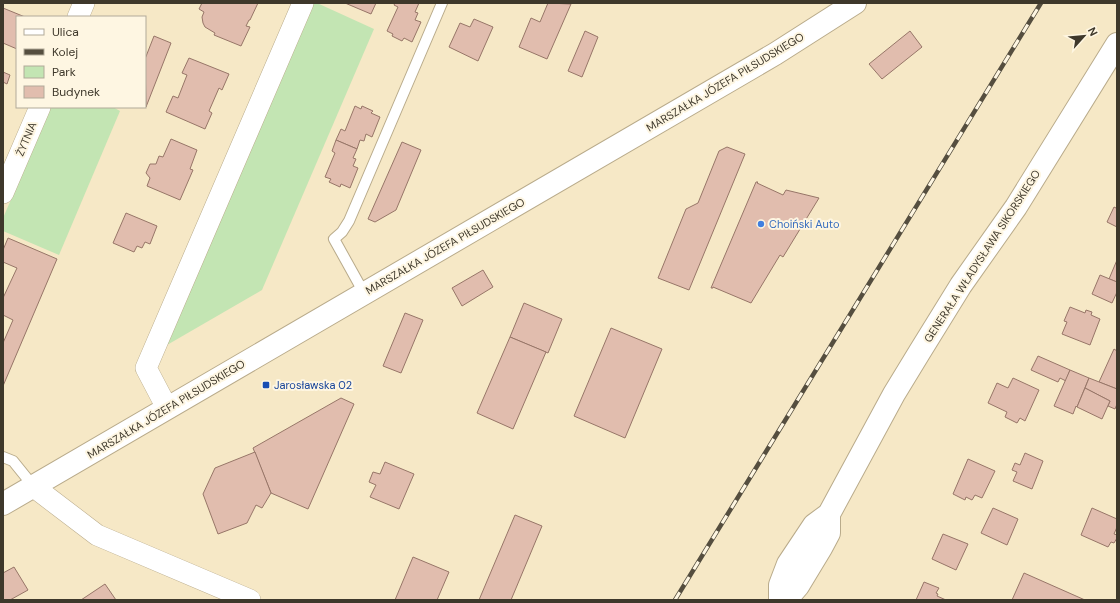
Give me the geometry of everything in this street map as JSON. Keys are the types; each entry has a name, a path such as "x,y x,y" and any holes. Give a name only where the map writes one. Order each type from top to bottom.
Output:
{"main road":[{"name":"MARSZAŁKA JÓZEFA PIŁSUDSKIEGO","path":"3,504 775,54 855,3"},
{"name":"GENERAŁA WŁADYSŁAWA SIKORSKIEGO","path":"786,600 798,586 824,543 829,533 830,514 894,394 961,285 1016,208 1117,44"},
{"name":"GENERAŁA WŁADYSŁAWA SIKORSKIEGO","path":"780,600 780,585 788,564 814,525 830,514"}],"street":[{"path":"78,16 84,3"},
{"path":"167,408 146,368 303,3"},
{"name":"ŻYTNIA","path":"3,193 40,108"},
{"path":"34,487 97,535 250,600"}],"lane":[{"path":"364,293 334,239 342,232 349,221 442,3"},
{"path":"3,458 13,461 34,487"}],"green space":[{"path":"314,3 374,29 262,290 167,345"},
{"path":"51,108 115,108 120,111 59,255 3,231 3,218"}],"building":[{"path":"202,3 258,3 246,26 250,27 241,46 214,35 215,33 205,27 202,17 204,12 199,9"},
{"path":"345,3 376,3 371,14"},
{"path":"395,3 419,3 415,12 418,13 415,20 421,22 412,42 404,38 402,41 392,36 393,34 387,31 398,7 394,5"},
{"path":"548,3 571,4 547,59 519,47 531,18 540,22"},
{"path":"3,8 23,16 16,16 16,49 3,43"},
{"path":"474,19 493,27 478,61 449,47 460,23 470,27"},
{"path":"585,31 598,37 582,77 568,71"},
{"path":"910,31 922,47 882,79 869,64"},
{"path":"154,36 171,43 146,107 146,56"},
{"path":"189,58 229,74 222,90 219,88 209,111 212,113 205,129 166,112 173,96 178,98 187,75 182,73"},
{"path":"3,72 10,75 7,84 3,82"},
{"path":"355,106 361,109 362,106 373,111 371,113 380,117 372,137 366,134 364,141 360,140 357,149 336,140 341,129 345,131"},
{"path":"171,139 197,150 190,169 193,170 180,200 147,186 150,178 146,173 150,164 156,164 159,156 163,157"},
{"path":"336,140 357,149 353,158 356,159 353,166 358,168 350,188 341,184 340,187 329,182 331,179 325,177 335,153 332,151"},
{"path":"402,142 421,150 396,210 375,222 368,219"},
{"path":"727,147 745,154 689,290 658,278 686,209 698,203 719,151"},
{"path":"756,182 783,195 786,190 819,198 783,257 780,255 751,303 713,287 711,288"},
{"path":"1114,207 1117,207 1117,227 1107,222"},
{"path":"126,213 157,226 150,244 145,242 142,248 137,246 134,252 113,243"},
{"path":"8,238 57,259 3,386 3,343 13,320 3,315 3,298 17,268 3,262 3,250"},
{"path":"1117,260 1117,282 1109,279"},
{"path":"483,270 493,287 462,306 452,288"},
{"path":"1100,275 1117,282 1117,292 1112,303 1092,294"},
{"path":"524,303 562,319 548,353 510,337"},
{"path":"1070,307 1085,313 1086,310 1092,312 1091,315 1100,319 1090,345 1062,334 1067,322 1064,321"},
{"path":"405,313 423,320 401,373 383,366"},
{"path":"611,328 662,349 625,438 574,416"},
{"path":"510,337 546,352 513,429 477,413"},
{"path":"1114,349 1117,351 1117,389 1099,382"},
{"path":"1038,356 1070,370 1066,381 1060,378 1058,382 1031,370"},
{"path":"1070,370 1089,378 1073,414 1054,406"},
{"path":"1013,378 1039,390 1025,421 1020,418 1017,423 1005,417 1007,412 988,403 997,383 1008,388"},
{"path":"1089,378 1117,389 1117,404 1115,409 1108,406 1110,401 1085,388"},
{"path":"1085,388 1110,401 1102,419 1077,407"},
{"path":"341,398 354,404 308,509 271,493 253,448"},
{"path":"255,452 271,493 262,508 256,505 247,523 218,534 203,494 215,468"},
{"path":"1025,453 1043,461 1032,489 1013,481 1017,472 1012,470 1015,463 1020,465"},
{"path":"968,459 995,471 982,498 975,495 972,500 966,497 965,500 953,494"},
{"path":"385,462 414,474 399,509 370,497 376,485 369,482 373,472 380,474"},
{"path":"993,508 1018,519 1007,545 981,533"},
{"path":"1092,508 1117,519 1117,527 1114,534 1117,535 1117,538 1114,543 1111,542 1108,547 1081,535"},
{"path":"515,515 542,526 511,600 479,600"},
{"path":"943,534 968,544 956,570 932,559"},
{"path":"413,557 449,572 437,600 395,600"},
{"path":"14,567 28,590 10,600 3,600 3,573"},
{"path":"1024,573 1085,600 1012,600"},
{"path":"924,582 939,588 936,593 938,594 937,596 946,600 916,600"},
{"path":"105,584 116,600 81,600"}],"railway":[{"path":"675,600 1041,3"}],"place":[{"name":"Choiński Auto","path":"761,224"},
{"name":"Jarosławska 02","path":"266,385"}]}
